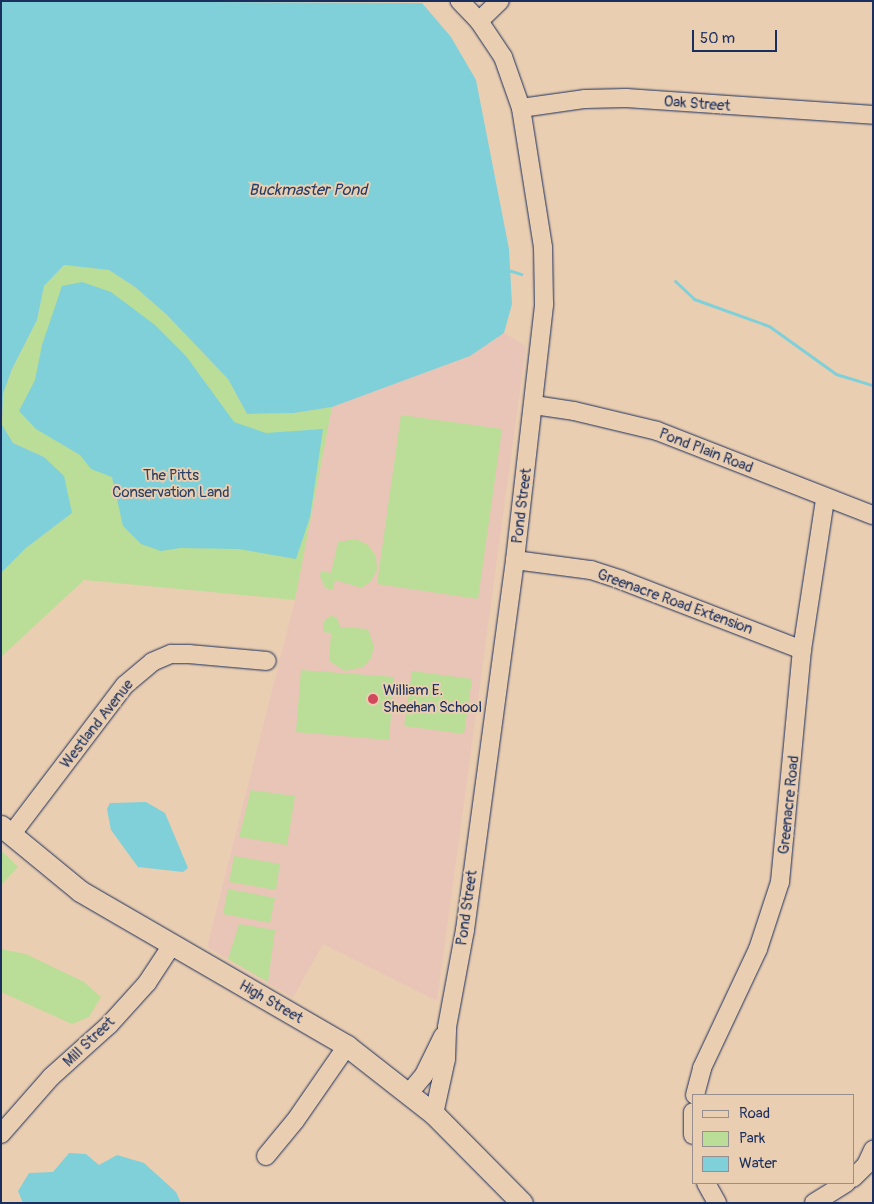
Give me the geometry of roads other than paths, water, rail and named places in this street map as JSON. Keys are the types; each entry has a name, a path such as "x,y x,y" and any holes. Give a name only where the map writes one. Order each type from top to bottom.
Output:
{"main road":[{"name":"High Street","path":"6,830 80,891 347,1046 434,1114 522,1203"}],"street":[{"name":"Pond Street","path":"434,1114 445,1066 447,1027 465,930 516,560 544,304 544,260 521,108 503,58 479,21 460,1"},
{"path":"479,21 500,1"},
{"name":"Oak Street","path":"521,108 586,99 626,98 873,115"},
{"name":"Pond Plain Road","path":"534,405 583,413 657,431 825,498 873,515"},
{"name":"Greenacre Road","path":"695,1094 702,1068 758,949 777,898 785,849 802,650 825,498"},
{"name":"Greenacre Road Extension","path":"516,560 591,570 802,650"},
{"name":"Westland Avenue","path":"6,830 125,685 152,662 171,654 267,661"},
{"name":"Mill Street","path":"1,1134 52,1077 109,1025 146,983 172,945"},
{"name":"Pond Street","path":"409,1093 424,1075 447,1027"},
{"path":"266,1156 296,1121 347,1046"},
{"path":"854,1177 866,1165 873,1150"},
{"path":"707,1184 717,1203"},
{"path":"814,1203 844,1184"}],"water":[{"name":"Buckmaster Pond","path":"1,1 422,3 451,37 476,80 509,249 512,304 504,333 470,356 332,407 294,413 247,414 228,379 166,314 135,287 109,270 64,265 44,286 37,320 12,369 3,394 2,425 13,443 44,457 64,476 72,513 26,548 1,573"},
{"name":"The Pitts Conservation Land","path":"82,282 111,292 155,325 186,356 234,422 266,433 323,429 310,517 296,559 239,549 180,548 161,551 141,544 123,526 112,477 91,469 80,455 36,429 19,411 35,380 42,345 62,286"},
{"path":"146,802 165,813 188,868 183,872 138,867 111,830 107,809 110,803"},
{"path":"69,1153 86,1154 99,1165 117,1155 144,1163 176,1192 181,1203 23,1203 18,1191 29,1173 53,1172"}],"waterway":[{"path":"508,270 521,274"},
{"path":"675,281 694,299 769,326 836,374 873,385"}],"place":[{"name":"William E. Sheehan School","path":"373,699"}]}
